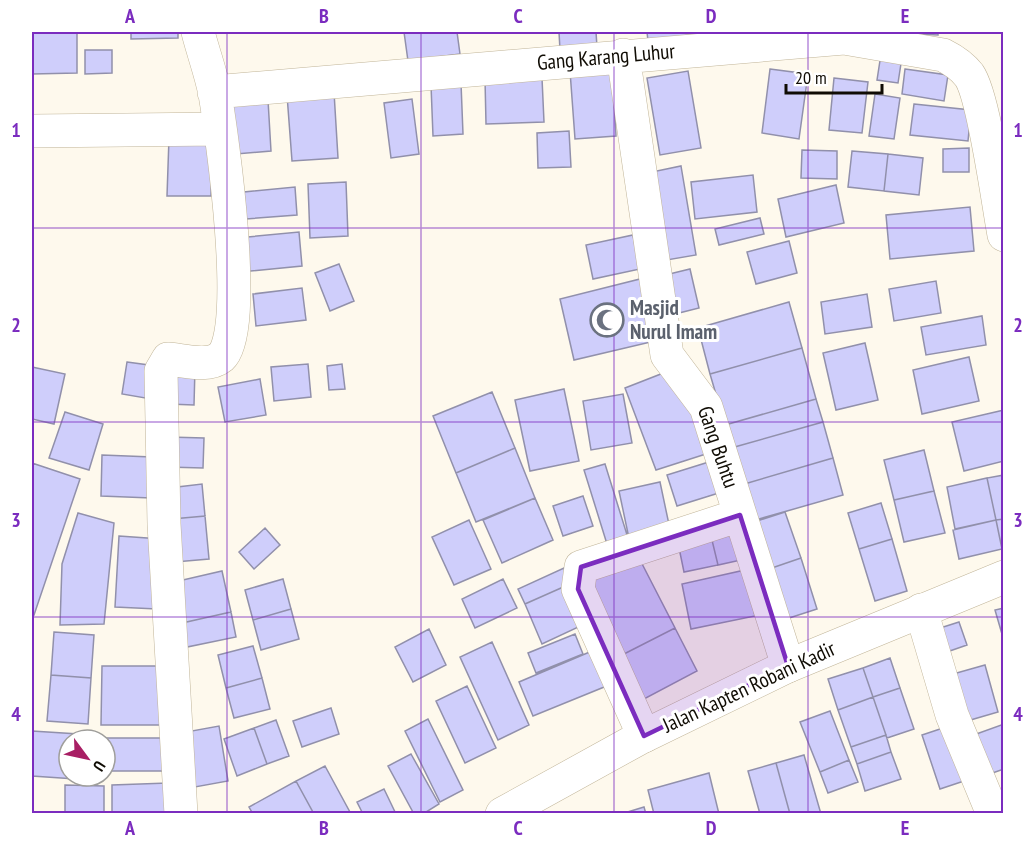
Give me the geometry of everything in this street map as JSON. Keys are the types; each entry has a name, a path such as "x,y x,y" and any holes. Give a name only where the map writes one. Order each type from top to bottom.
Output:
{"street":[{"path":"181,813 164,524 161,371 168,358 209,363 216,360 228,348 232,336 233,250 220,129 214,92 198,32"},
{"name":"Gang Karang Luhur","path":"214,92 844,34 943,55 956,62 970,77 979,101 1004,235"},
{"name":"Gang Buhtu","path":"623,55 667,355 706,407 788,666"},
{"path":"32,131 220,129"},
{"path":"644,736 578,589 581,567 740,515"},
{"name":"Jalan Kapten Robani Kadir","path":"502,813 644,736 788,666 1004,577"},
{"path":"921,610 952,715 993,813"}],"highlighted area":[{"path":"740,515 788,666 644,736 578,589 581,567"}],"building":[{"path":"32,32 77,32 77,73 32,74"},
{"path":"131,32 178,32 178,38 131,39"},
{"path":"404,32 457,32 460,54 408,61"},
{"path":"559,32 596,32 597,47 560,50"},
{"path":"647,32 711,32 648,41"},
{"path":"875,32 938,32 938,35"},
{"path":"85,50 112,50 112,73 85,74"},
{"path":"881,54 902,57 898,83 877,80"},
{"path":"612,67 616,136 575,139 570,71"},
{"path":"770,69 808,74 799,139 762,133"},
{"path":"905,69 948,75 944,101 902,94"},
{"path":"688,71 701,148 660,155 647,78"},
{"path":"542,78 544,122 486,124 485,79"},
{"path":"834,78 868,82 862,133 829,130"},
{"path":"461,83 463,134 433,136 431,85"},
{"path":"334,92 338,158 292,161 287,95"},
{"path":"875,94 900,98 894,139 869,136"},
{"path":"412,99 419,154 391,158 384,103"},
{"path":"268,100 271,151 236,154 232,103"},
{"path":"914,104 971,110 968,141 910,135"},
{"path":"569,131 571,167 538,168 537,133"},
{"path":"169,138 212,138 211,196 167,196"},
{"path":"969,148 969,172 943,172 943,149"},
{"path":"802,150 837,151 837,179 801,178"},
{"path":"852,151 888,154 884,191 848,187"},
{"path":"888,154 923,158 919,195 884,191"},
{"path":"681,166 696,255 661,261 647,173"},
{"path":"753,175 757,212 695,219 691,182"},
{"path":"346,182 348,236 310,238 308,184"},
{"path":"836,185 844,223 786,237 778,199"},
{"path":"295,187 297,215 246,219 244,192"},
{"path":"970,207 974,251 890,259 886,215"},
{"path":"760,218 764,234 719,245 715,229"},
{"path":"299,232 302,266 240,272 237,238"},
{"path":"633,235 640,269 593,279 586,245"},
{"path":"789,241 797,273 756,284 747,252"},
{"path":"339,264 354,301 330,311 315,273"},
{"path":"690,269 699,308 671,315 661,276"},
{"name":"Masjid Nurul Imam","path":"640,279 655,341 574,360 560,299"},
{"path":"936,281 941,313 894,321 889,289"},
{"path":"302,288 306,320 256,326 253,294"},
{"path":"867,294 872,327 825,334 821,302"},
{"path":"789,302 802,348 710,374 698,328"},
{"path":"982,316 986,345 926,355 921,327"},
{"path":"865,343 878,400 836,410 823,353"},
{"path":"802,348 816,399 725,425 710,374"},
{"path":"969,357 979,401 922,414 913,370"},
{"path":"127,362 156,366 151,399 122,394"},
{"path":"308,364 311,397 274,401 271,367"},
{"path":"342,364 345,389 329,390 327,366"},
{"path":"32,367 65,374 54,424 32,419"},
{"path":"170,367 195,368 194,405 168,404"},
{"path":"666,372 693,407 709,453 656,470 625,388"},
{"path":"260,379 266,415 225,422 218,387"},
{"path":"564,389 579,461 530,471 515,400"},
{"path":"492,392 515,448 456,473 433,416"},
{"path":"623,394 632,443 591,450 583,401"},
{"path":"816,399 823,422 731,448 725,425"},
{"path":"1004,410 1004,461 964,471 952,422"},
{"path":"65,412 103,424 89,470 49,458"},
{"path":"823,422 833,458 741,485 731,448"},
{"path":"168,437 204,438 203,468 167,467"},
{"path":"515,448 535,498 476,522 456,473"},
{"path":"924,450 934,491 894,500 884,460"},
{"path":"102,455 152,457 151,498 101,496"},
{"path":"833,458 843,495 752,521 741,485"},
{"path":"712,461 722,492 677,506 667,475"},
{"path":"32,463 80,479 34,615 32,614"},
{"path":"605,464 628,538 607,544 584,470"},
{"path":"1004,475 1004,519 996,520 987,478"},
{"path":"987,478 996,520 955,529 947,487"},
{"path":"660,482 671,534 630,543 619,491"},
{"path":"202,484 205,516 172,519 169,488"},
{"path":"934,491 945,533 904,542 894,500"},
{"path":"583,496 593,526 563,536 553,506"},
{"path":"535,498 553,540 502,563 483,520"},
{"path":"881,503 892,539 859,549 848,513"},
{"path":"785,512 801,558 766,570 751,523"},
{"path":"78,513 114,523 104,624 60,625 62,564"},
{"path":"205,516 209,559 175,562 172,519"},
{"path":"1004,519 1004,549 1002,549 996,520"},
{"path":"469,520 491,569 454,585 432,537"},
{"path":"996,520 1002,549 959,559 953,530"},
{"path":"265,528 280,545 254,569 239,552"},
{"path":"735,530 741,560 718,565 711,536"},
{"path":"119,536 161,539 157,609 115,607"},
{"path":"711,536 718,565 684,572 678,543"},
{"path":"892,539 907,591 875,601 859,549"},
{"path":"638,556 675,628 622,655 585,582"},
{"path":"801,558 817,609 783,620 766,570"},
{"path":"564,568 570,584 525,604 518,589"},
{"path":"745,570 755,616 691,629 682,584"},
{"path":"222,571 231,612 182,623 174,582"},
{"path":"283,579 291,609 253,620 245,590"},
{"path":"503,579 517,608 475,628 462,599"},
{"path":"570,584 587,623 542,644 525,604"},
{"path":"1004,608 1004,641 995,610"},
{"path":"291,609 299,639 261,650 253,620"},
{"path":"231,612 236,637 187,647 182,623"},
{"path":"959,622 967,645 944,653 937,629"},
{"path":"675,628 697,671 644,699 622,655"},
{"path":"429,629 446,665 413,682 395,647"},
{"path":"54,632 94,635 91,678 51,675"},
{"path":"575,634 583,654 536,673 528,653"},
{"path":"492,642 529,725 498,740 460,657"},
{"path":"253,646 262,678 226,688 218,655"},
{"path":"599,648 614,683 533,716 519,682"},
{"path":"890,658 900,688 873,697 863,668"},
{"path":"985,665 998,712 967,721 953,674"},
{"path":"102,666 165,666 164,725 101,725"},
{"path":"863,668 873,697 838,710 828,679"},
{"path":"51,675 91,678 88,724 47,721"},
{"path":"262,678 270,709 234,718 226,688"},
{"path":"467,686 496,748 465,763 436,701"},
{"path":"900,688 914,729 887,738 873,697"},
{"path":"873,697 886,735 851,747 838,710"},
{"path":"331,708 339,734 302,747 293,721"},
{"path":"830,711 849,760 820,772 800,722"},
{"path":"428,719 463,790 440,802 405,731"},
{"path":"276,720 289,756 267,764 254,728"},
{"path":"1004,724 1004,769 981,777 968,737"},
{"path":"952,725 970,779 940,789 922,735"},
{"path":"219,726 228,781 195,787 186,732"},
{"path":"254,728 267,764 237,776 224,739"},
{"path":"32,731 57,733 57,778 32,776"},
{"path":"886,735 891,752 857,764 851,747"},
{"path":"117,738 167,738 167,771 117,771"},
{"path":"891,752 901,779 865,791 857,764"},
{"path":"411,754 439,804 423,814 414,814 388,766"},
{"path":"804,755 821,814 790,814 776,763"},
{"path":"849,760 858,782 828,793 820,772"},
{"path":"776,763 790,814 760,814 748,771"},
{"path":"325,766 351,814 314,814 296,781"},
{"path":"709,773 719,814 654,814 648,790"},
{"path":"296,781 314,814 253,814 249,807"},
{"path":"168,783 169,814 112,814 112,788 117,788 117,785"},
{"path":"65,788 104,788 104,814 65,814"},
{"path":"384,789 396,814 363,814 357,802"},
{"path":"644,807 646,814 621,814"}],"place":[{"name":"Masjid Nurul Imam","path":"607,320"}]}
